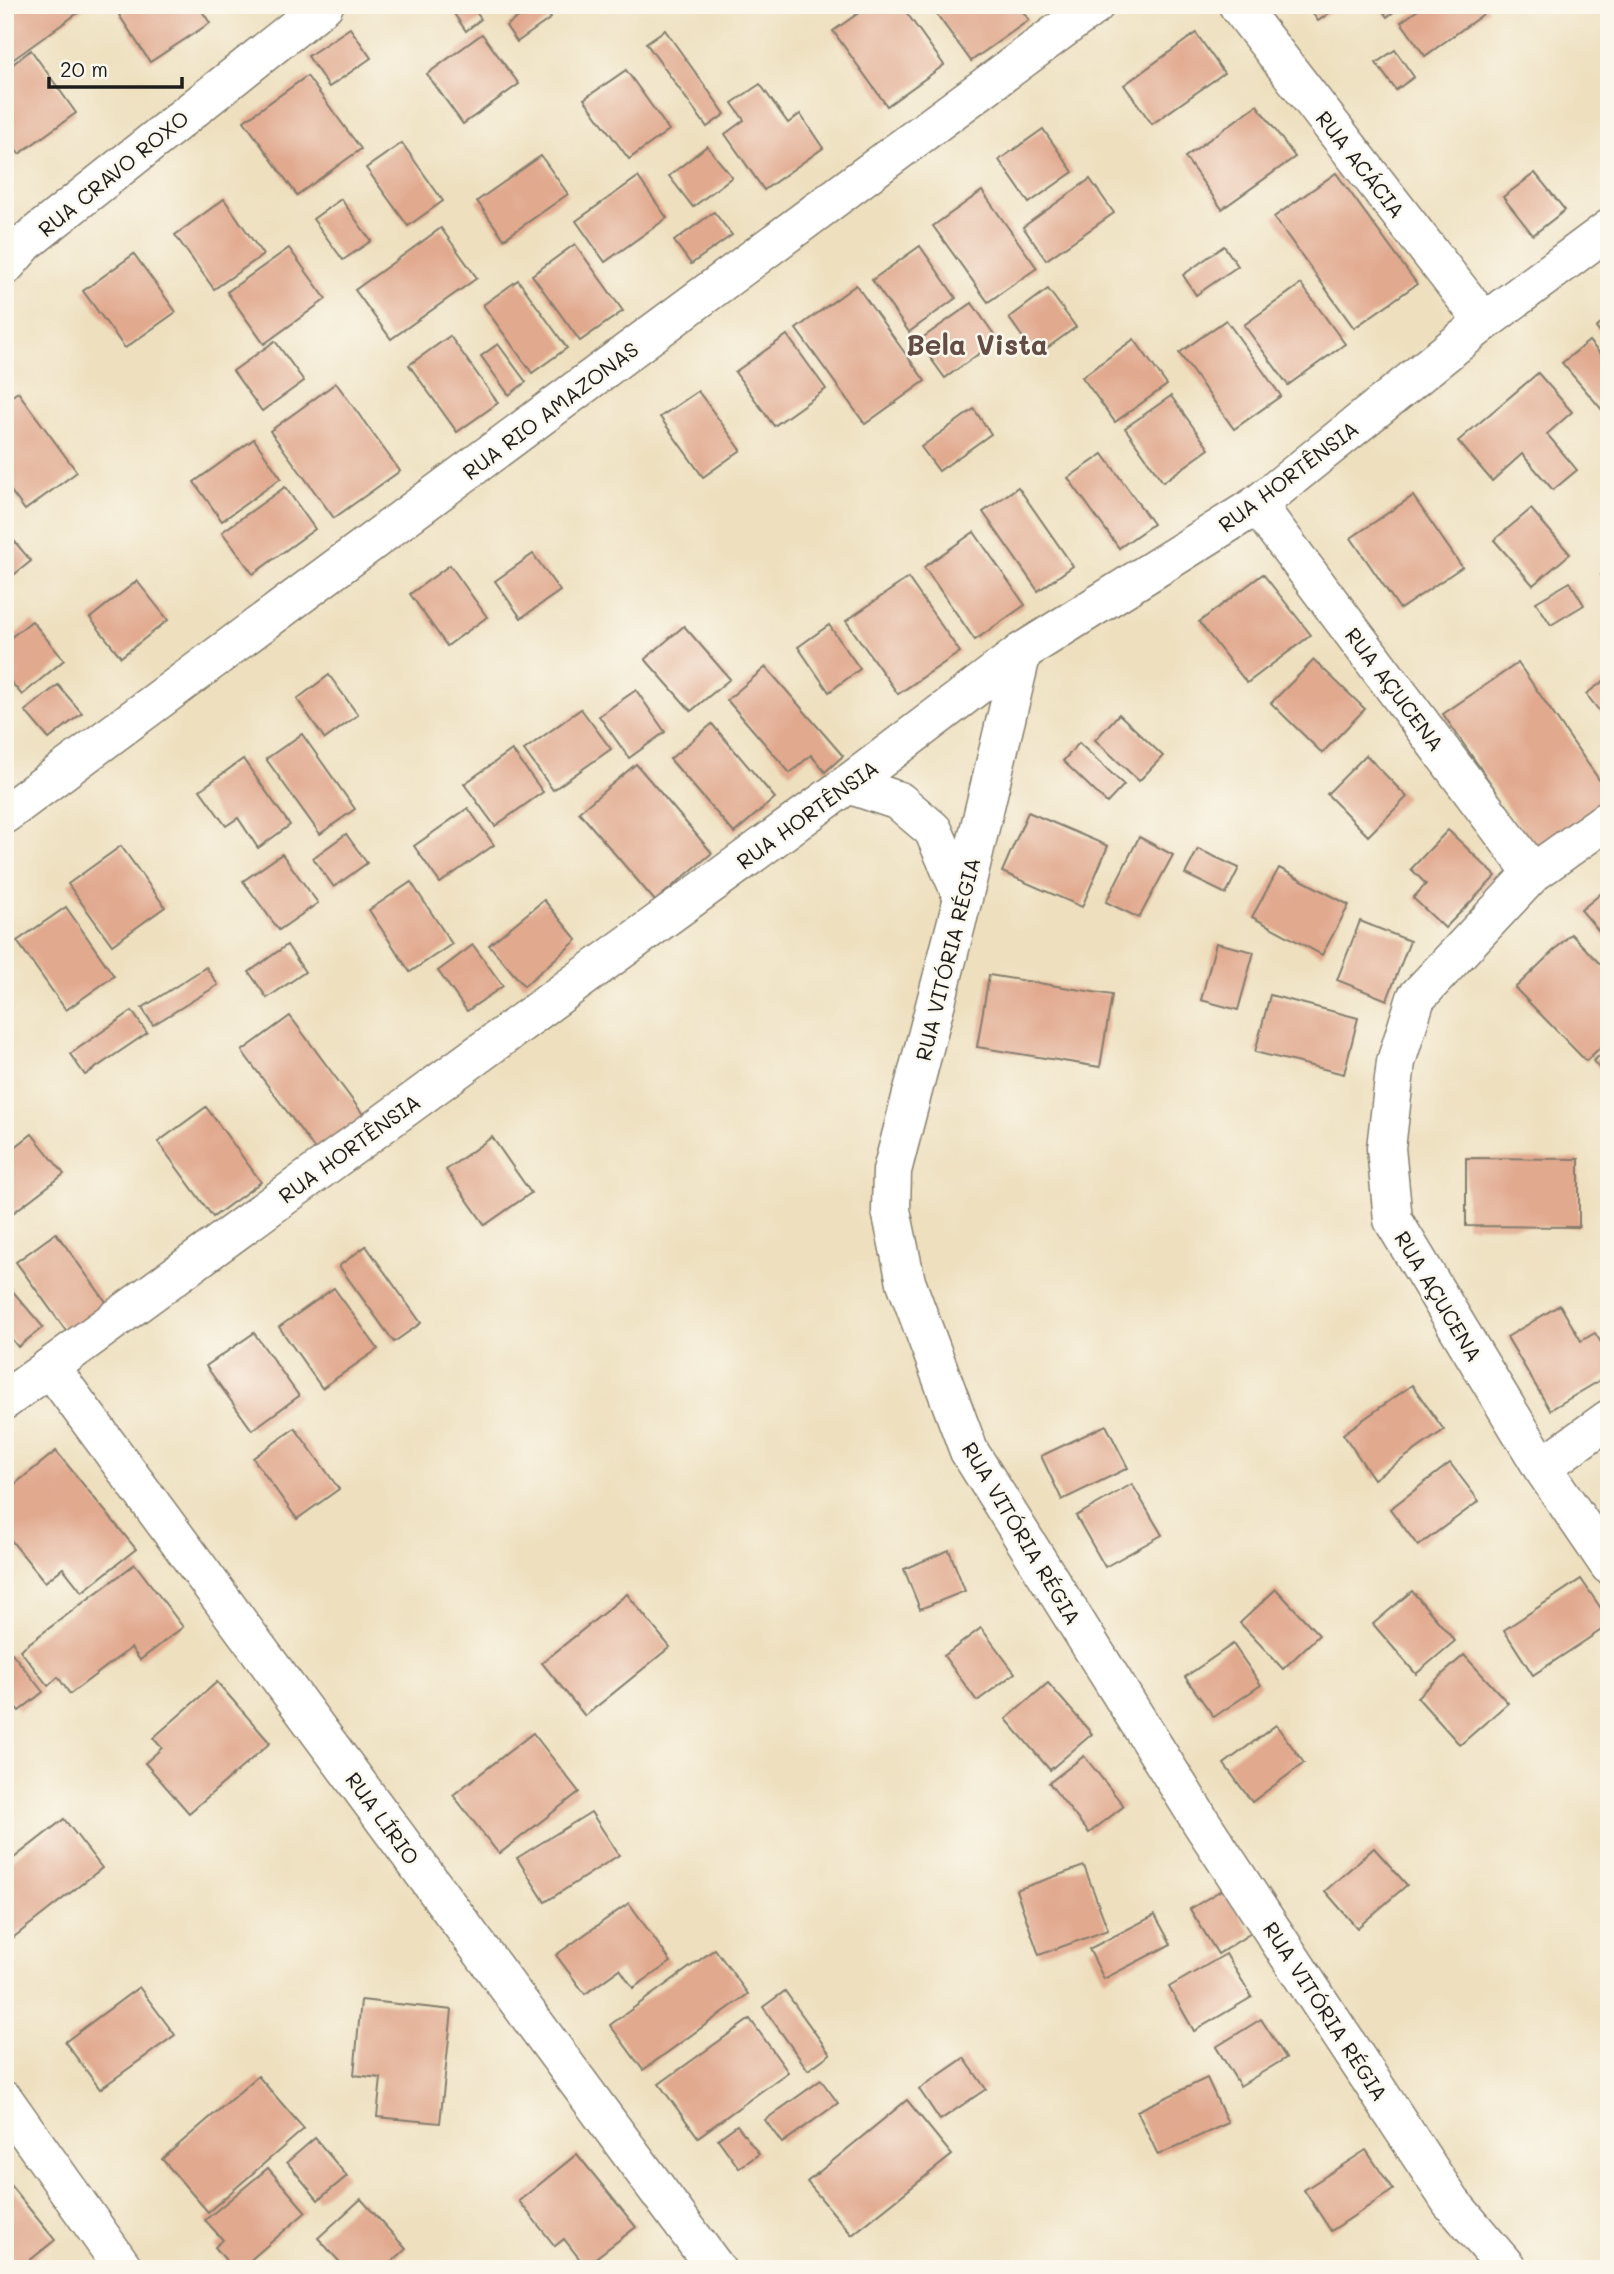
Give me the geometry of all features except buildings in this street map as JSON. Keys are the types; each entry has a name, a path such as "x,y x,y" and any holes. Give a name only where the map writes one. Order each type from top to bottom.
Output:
{"street":[{"name":"RUA CRAVO ROXO","path":"5,266 24,243 324,5"},
{"name":"RUA RIO AMAZONAS","path":"5,814 1095,5"},
{"name":"RUA ACÁCIA","path":"1238,5 1484,322"},
{"name":"RUA HORTÊNSIA","path":"5,1400 848,784 1022,652 1257,505 1484,322 1609,229"},
{"name":"RUA AÇUCENA","path":"1257,505 1533,873"},
{"name":"RUA VITÓRIA RÉGIA","path":"1022,652 963,898 892,1171 891,1210 906,1282 969,1451 1208,1833 1451,2202 1508,2269"},
{"path":"848,784 899,801 933,830 963,898"},
{"name":"RUA AÇUCENA","path":"1609,819 1533,873 1416,998 1395,1062 1386,1148 1393,1220 1542,1468 1609,1565"},
{"name":"RUA LÍRIO","path":"50,1367 716,2269"},
{"path":"1542,1468 1609,1419"},
{"path":"5,2101 124,2269"}],"district":[{"name":"Bela Vista","path":"977,344"}]}
